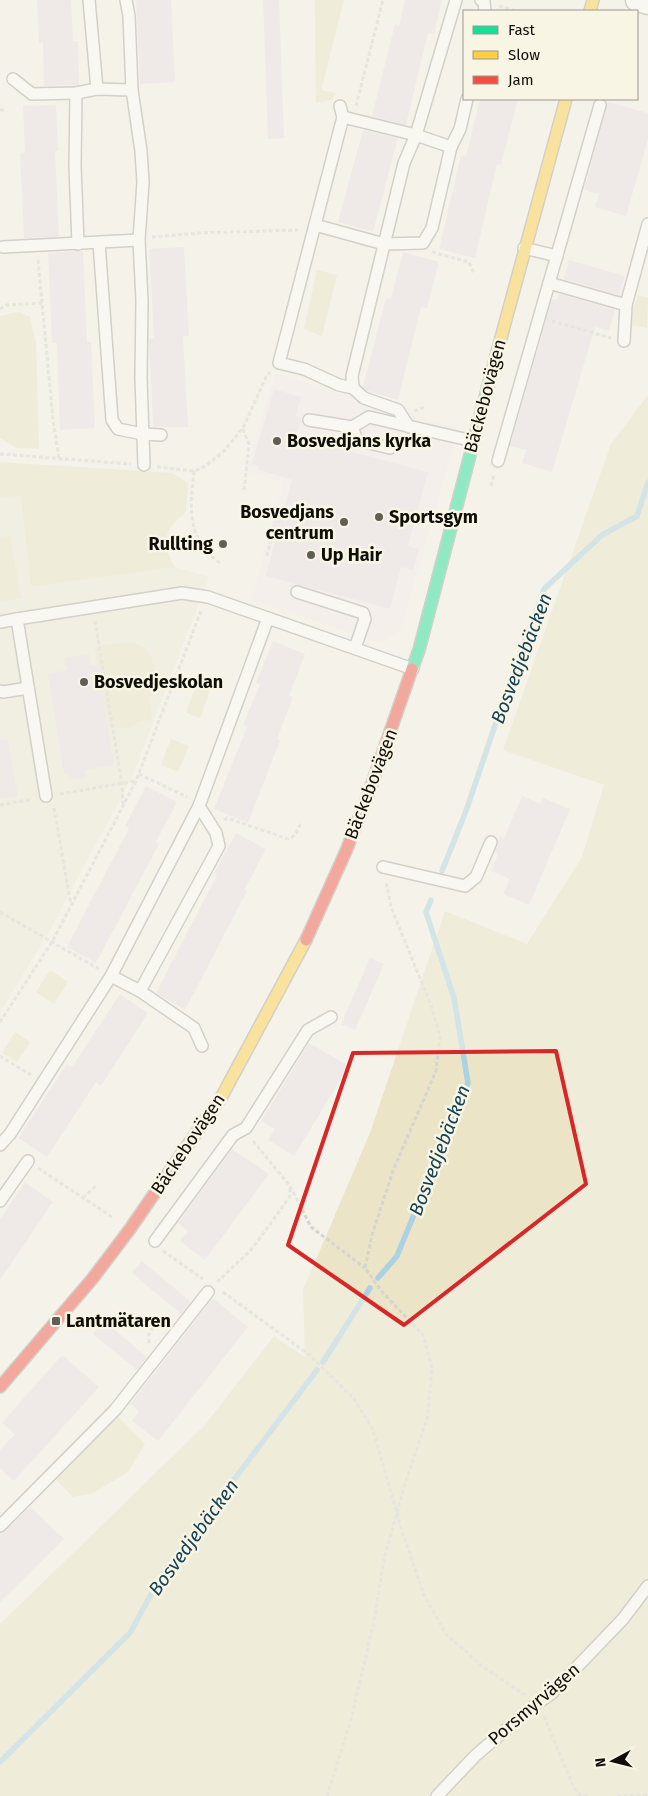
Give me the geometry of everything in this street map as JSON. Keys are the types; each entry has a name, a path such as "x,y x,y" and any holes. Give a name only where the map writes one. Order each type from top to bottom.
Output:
{"street":[{"path":"637,0 648,3"},
{"name":"Bäckebovägen","path":"0,1387 94,1278 222,1096 298,954 346,851 413,669 524,248 566,100"}],"lane":[{"path":"89,0 97,89"},
{"path":"126,0 129,16 132,90 141,151 143,182 138,240 142,300 141,378 144,465"},
{"path":"353,388 352,376 404,163 416,135 456,0"},
{"path":"13,79 32,94 76,93 97,89 132,90"},
{"path":"76,93 75,166 78,244"},
{"path":"315,227 384,244 423,243 432,228 452,147 460,129 467,100"},
{"path":"498,461 600,105"},
{"path":"340,106 343,118 280,363 304,369 338,385 353,388 364,398 398,410 409,426"},
{"path":"343,118 416,135 452,147"},
{"path":"624,341 626,305 648,224"},
{"path":"3,248 138,240"},
{"path":"99,243 112,420 118,429 161,435"},
{"path":"524,248 557,256"},
{"path":"549,283 626,305"},
{"path":"309,420 352,427 369,417 473,442"},
{"path":"352,427 357,440 390,448"},
{"path":"0,622 182,592 208,597 413,669"},
{"path":"296,592 363,613 365,619 355,648"},
{"path":"0,1145 10,1134 111,976 199,806 268,618"},
{"path":"17,619 49,796"},
{"path":"0,691 28,688"},
{"path":"140,991 218,846 216,833 199,806"},
{"path":"383,867 465,886 476,877 491,842"},
{"path":"111,976 140,991 194,1028 202,1046"},
{"path":"157,1245 233,1135 246,1128 308,1030 331,1017"},
{"path":"0,1201 28,1162"},
{"path":"2,1518 115,1410 209,1286"},
{"name":"Porsmyrvägen","path":"437,1796 476,1755 536,1704 552,1694 624,1619 648,1586"}],"path":[{"path":"343,118 355,110 384,0"},
{"path":"0,110 5,110"},
{"path":"138,240 174,234 315,227"},
{"path":"29,247 38,258 53,420 59,458"},
{"path":"431,252 469,262 474,273"},
{"path":"0,309 7,305 42,303"},
{"path":"539,318 624,341"},
{"path":"242,428 249,444 244,491"},
{"path":"194,471 191,512 194,527 204,549 220,563"},
{"path":"267,556 272,536"},
{"path":"0,1022 52,942 136,781 208,597"},
{"path":"94,615 122,784 123,806"},
{"path":"139,774 190,798 199,806"},
{"path":"0,805 136,781"},
{"path":"49,796 71,906"},
{"path":"227,818 288,839 295,835 301,823"},
{"path":"364,1268 372,1235 394,1168 436,1071 440,1036 432,1008 391,907 383,867"},
{"path":"0,912 111,976"},
{"path":"0,1056 43,1082"},
{"path":"246,1128 251,1138 290,1186 311,1227 364,1268 383,1293 423,1335 432,1366 428,1416 396,1512 384,1559 374,1621 351,1720 327,1796"},
{"path":"28,1162 130,1229"},
{"path":"84,1198 96,1186"},
{"path":"157,1245 209,1286 250,1251 290,1196 290,1186"},
{"path":"221,1291 311,1356 354,1399 373,1430 402,1534 424,1595 446,1634 482,1666 515,1687 536,1704 546,1719 574,1788 580,1795 589,1796"},
{"path":"617,1796 648,1794"}],"highlighted area":[{"path":"556,1051 586,1184 404,1325 288,1245 353,1053"}],"shaded area":[{"path":"315,0 344,0 321,90 336,93 332,100 316,103"},
{"path":"317,270 337,275 322,336 304,329"},
{"path":"638,295 648,298 647,328 631,325 630,317"},
{"path":"19,312 30,317 36,344 39,449 17,448 0,438 0,316"},
{"path":"275,373 459,428 401,628 383,643 251,600 284,482 246,471"},
{"path":"648,395 648,1796 0,1796 0,1624 204,1426 274,1336 305,1357 303,1290 370,1133 445,911 527,944 582,857 604,785 503,750 611,444"},
{"path":"0,462 172,473 187,482 186,511 172,525 166,541 168,552 175,567 31,587 21,496 0,497"},
{"name":"Bosvedjeskolan","path":"21,495 31,587 175,567 209,577 132,777 46,937 0,1012 0,497"},
{"path":"10,536 21,598 0,602 0,537"},
{"path":"132,642 143,647 153,662 155,687 154,693 149,697 152,720 139,721 130,728 109,728 95,647"},
{"path":"198,679 212,684 200,718 186,713"},
{"path":"171,739 189,746 178,772 161,765"},
{"path":"50,970 68,982 54,1004 36,992"},
{"path":"15,1032 30,1042 17,1062 2,1053"},
{"path":"115,1413 145,1444 128,1472 93,1493 73,1497 55,1479"}],"building":[{"path":"37,0 71,0 73,41 78,41 79,85 44,86 43,42 39,43"},
{"path":"136,0 171,0 175,82 140,84"},
{"path":"263,0 279,0 284,138 268,139"},
{"path":"405,0 442,0 434,34 428,33 406,125 372,116 395,24 399,25"},
{"path":"480,100 518,100 501,165 497,164 475,258 439,249 461,155 466,156"},
{"path":"608,102 648,113 648,139 626,216 595,207 599,194 584,190"},
{"path":"56,105 58,151 55,151 59,237 24,238 20,153 25,152 23,106"},
{"path":"363,130 398,138 373,232 338,222"},
{"path":"184,247 189,336 183,336 188,427 153,427 149,339 154,338 149,249"},
{"path":"83,251 87,342 91,342 95,428 60,430 57,343 52,343 48,253"},
{"path":"403,252 439,262 427,308 421,307 398,400 368,391 363,387 386,298 391,299"},
{"path":"569,260 625,276 619,295 564,279"},
{"path":"559,294 615,310 609,331 595,327 552,472 522,463 526,450 510,446 552,299 557,300"},
{"name":"Bosvedjans centrum","path":"274,389 301,397 296,416 302,418 296,437 428,472 408,546 419,549 413,570 401,567 390,609 266,576 277,533 270,531 276,511 283,512 292,480 258,470 259,466 252,464"},
{"path":"273,641 305,654 289,696 293,697 277,739 280,740 248,823 214,809 247,727 243,725 260,684 256,683"},
{"path":"89,654 91,666 98,665 114,765 85,770 86,778 69,780 68,773 64,774 48,674 67,670 64,658"},
{"path":"8,739 18,796 0,799 0,740"},
{"path":"146,786 177,802 156,842 159,844 96,963 67,947 129,828 125,826"},
{"path":"522,796 541,804 543,798 570,809 529,905 503,894 510,879 491,871 498,854 495,852 498,840 500,836 504,838"},
{"path":"236,833 266,849 245,889 247,891 185,1010 156,993 217,875 214,873"},
{"path":"370,958 384,964 355,1030 341,1024"},
{"path":"120,994 148,1013 101,1086 96,1082 47,1157 18,1138 67,1064 72,1067"},
{"path":"309,1043 349,1066 294,1156 268,1140 275,1129 261,1121"},
{"path":"232,1149 269,1174 205,1260 180,1241 188,1231 178,1223"},
{"path":"25,1182 53,1202 0,1280 0,1219"},
{"path":"142,1261 191,1302 181,1314 132,1273"},
{"path":"213,1298 248,1327 158,1441 132,1421 139,1411 130,1404"},
{"path":"104,1321 147,1357 137,1370 93,1334"},
{"path":"62,1355 99,1387 14,1481 0,1468 0,1450 15,1434 2,1423"},
{"path":"30,1507 64,1539 0,1602 0,1534"}],"waterway":[{"name":"Bosvedjebäcken","path":"442,871 466,811 510,681 544,589 602,535 637,516 648,482"},
{"name":"Bosvedjebäcken","path":"378,1278 397,1256 468,1083 454,998 426,912 431,900"},
{"name":"Bosvedjebäcken","path":"323,1362 370,1288"},
{"name":"Bosvedjebäcken","path":"0,1762 130,1633 161,1576 317,1370"}],"traffic: fast":[{"path":"412,669 419,650 496,356"}],"traffic: slow":[{"path":"590,10 593,0"},
{"path":"496,356 566,100"},
{"path":"174,1165 222,1096 306,940"}],"traffic: jam":[{"path":"306,940 346,851 367,798 412,669"},
{"path":"0,1387 93,1278 130,1229 174,1165"}],"place":[{"name":"Bosvedjans kyrka","path":"277,441"},
{"name":"Sportsgym","path":"379,517"},
{"name":"Bosvedjans centrum","path":"344,522"},
{"name":"Rullting","path":"223,544"},
{"name":"Up Hair","path":"311,555"},
{"name":"Bosvedjeskolan","path":"84,682"},
{"name":"Lantmätaren","path":"56,1321"}]}
